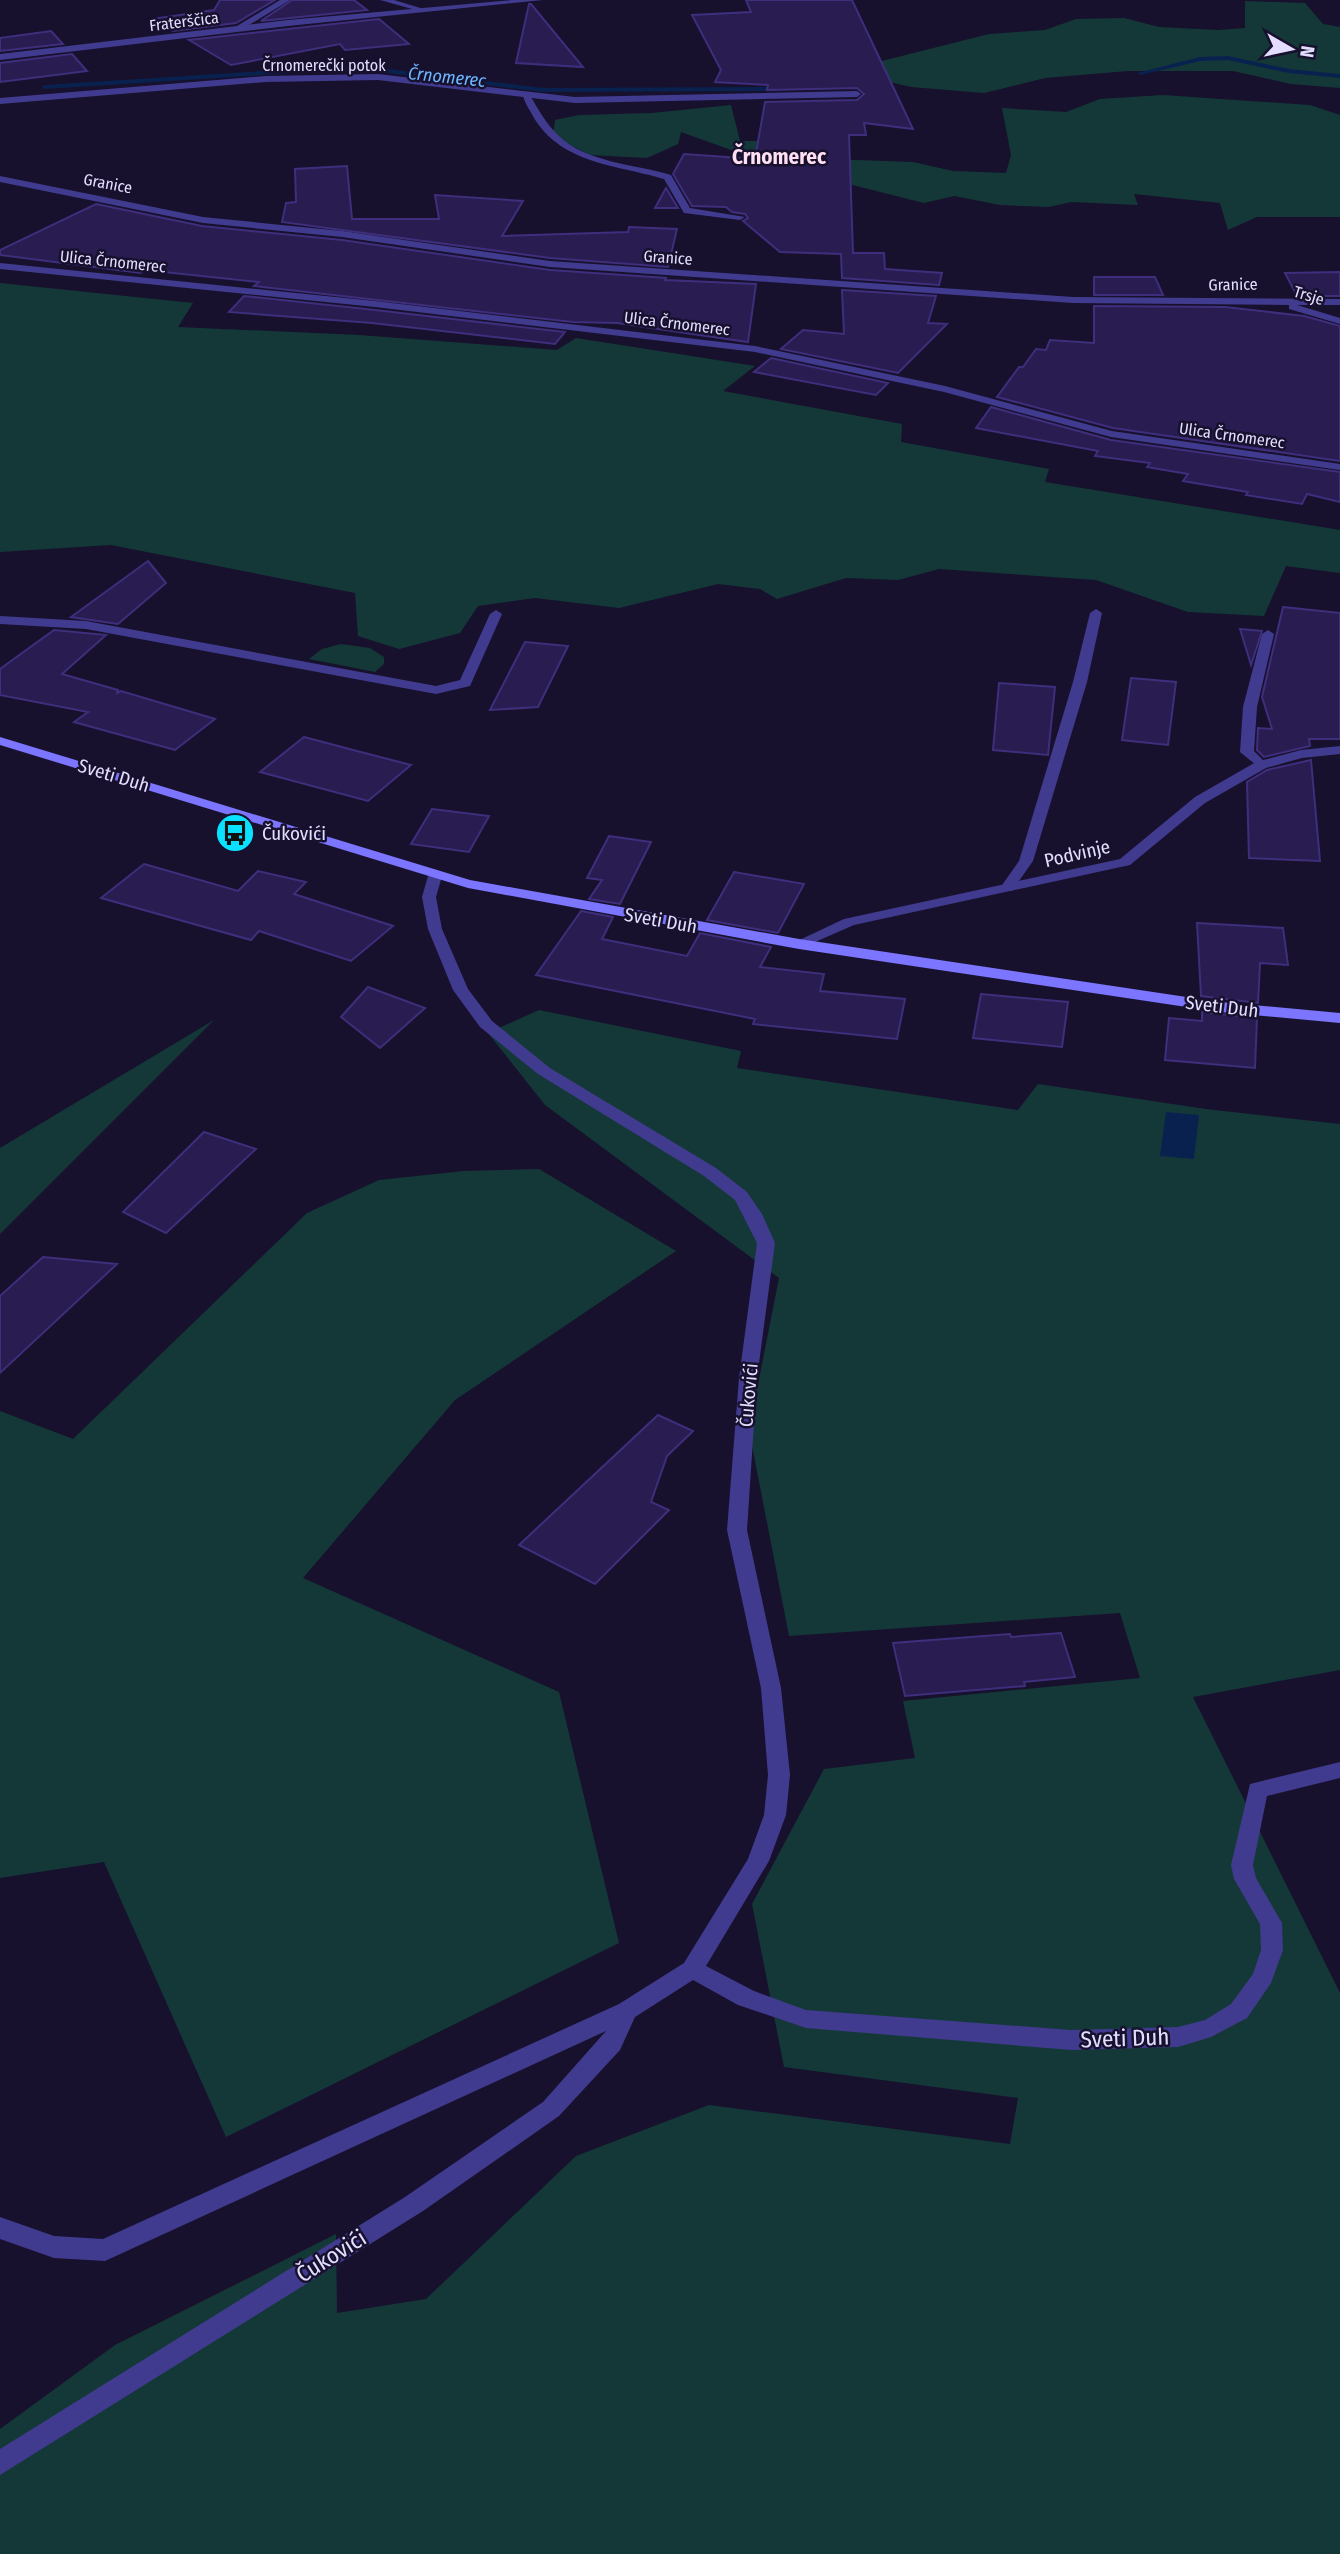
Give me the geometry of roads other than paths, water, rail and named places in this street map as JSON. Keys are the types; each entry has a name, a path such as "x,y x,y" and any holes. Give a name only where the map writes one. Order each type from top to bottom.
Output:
{"main road":[{"name":"Sveti Duh","path":"0,741 435,876 799,944 1220,1007 1340,1018"}],"street":[{"path":"236,29 286,0"},
{"path":"384,0 423,10"},
{"name":"Fraterščica","path":"0,57 236,29 539,0"},
{"name":"Črnomerečki potok","path":"0,101 266,79 368,77 526,96 645,100 857,94"},
{"path":"526,96 550,135 578,156 642,168 668,177 687,211 740,218"},
{"name":"Granice","path":"0,179 203,220 342,234 550,264 1073,300 1269,299 1340,302"},
{"name":"Ulica Črnomerec","path":"0,266 375,304 755,349 946,389 1111,434 1340,467"},
{"name":"Trsje","path":"1269,299 1340,321"},
{"path":"1007,887 1026,861 1080,682 1097,613"},
{"path":"0,620 86,625 436,690 465,683 496,614"},
{"path":"1261,765 1247,752 1250,707 1268,634"},
{"name":"Podvinje","path":"799,944 849,922 1125,862 1199,800 1261,765 1301,754 1340,750"},
{"name":"Čukovići","path":"0,2228 54,2247 105,2250 627,2011 692,1969 758,1861 775,1815 779,1775 771,1689 737,1530 748,1378 766,1243 754,1214 741,1196 709,1172 544,1071 486,1024 461,990 435,929 429,897 435,876"},
{"name":"Sveti Duh","path":"692,1969 746,1998 806,2019 1071,2040 1178,2037 1211,2028 1239,2011 1263,1977 1272,1950 1271,1923 1244,1880 1242,1865 1258,1790 1340,1770"},
{"name":"Čukovići","path":"0,2463 414,2204 551,2109 612,2043 627,2011"}],"water":[{"path":"1166,1112 1199,1115 1194,1159 1160,1156"}],"waterway":[{"name":"Črnomerec","path":"1141,73 1200,59 1228,58 1289,71 1340,76"},
{"name":"Črnomerec","path":"45,87 324,69 380,70 543,90 785,89"}],"place":[{"name":"Čukovići","path":"235,833"}],"district":[{"name":"Črnomerec","path":"779,157"}]}
